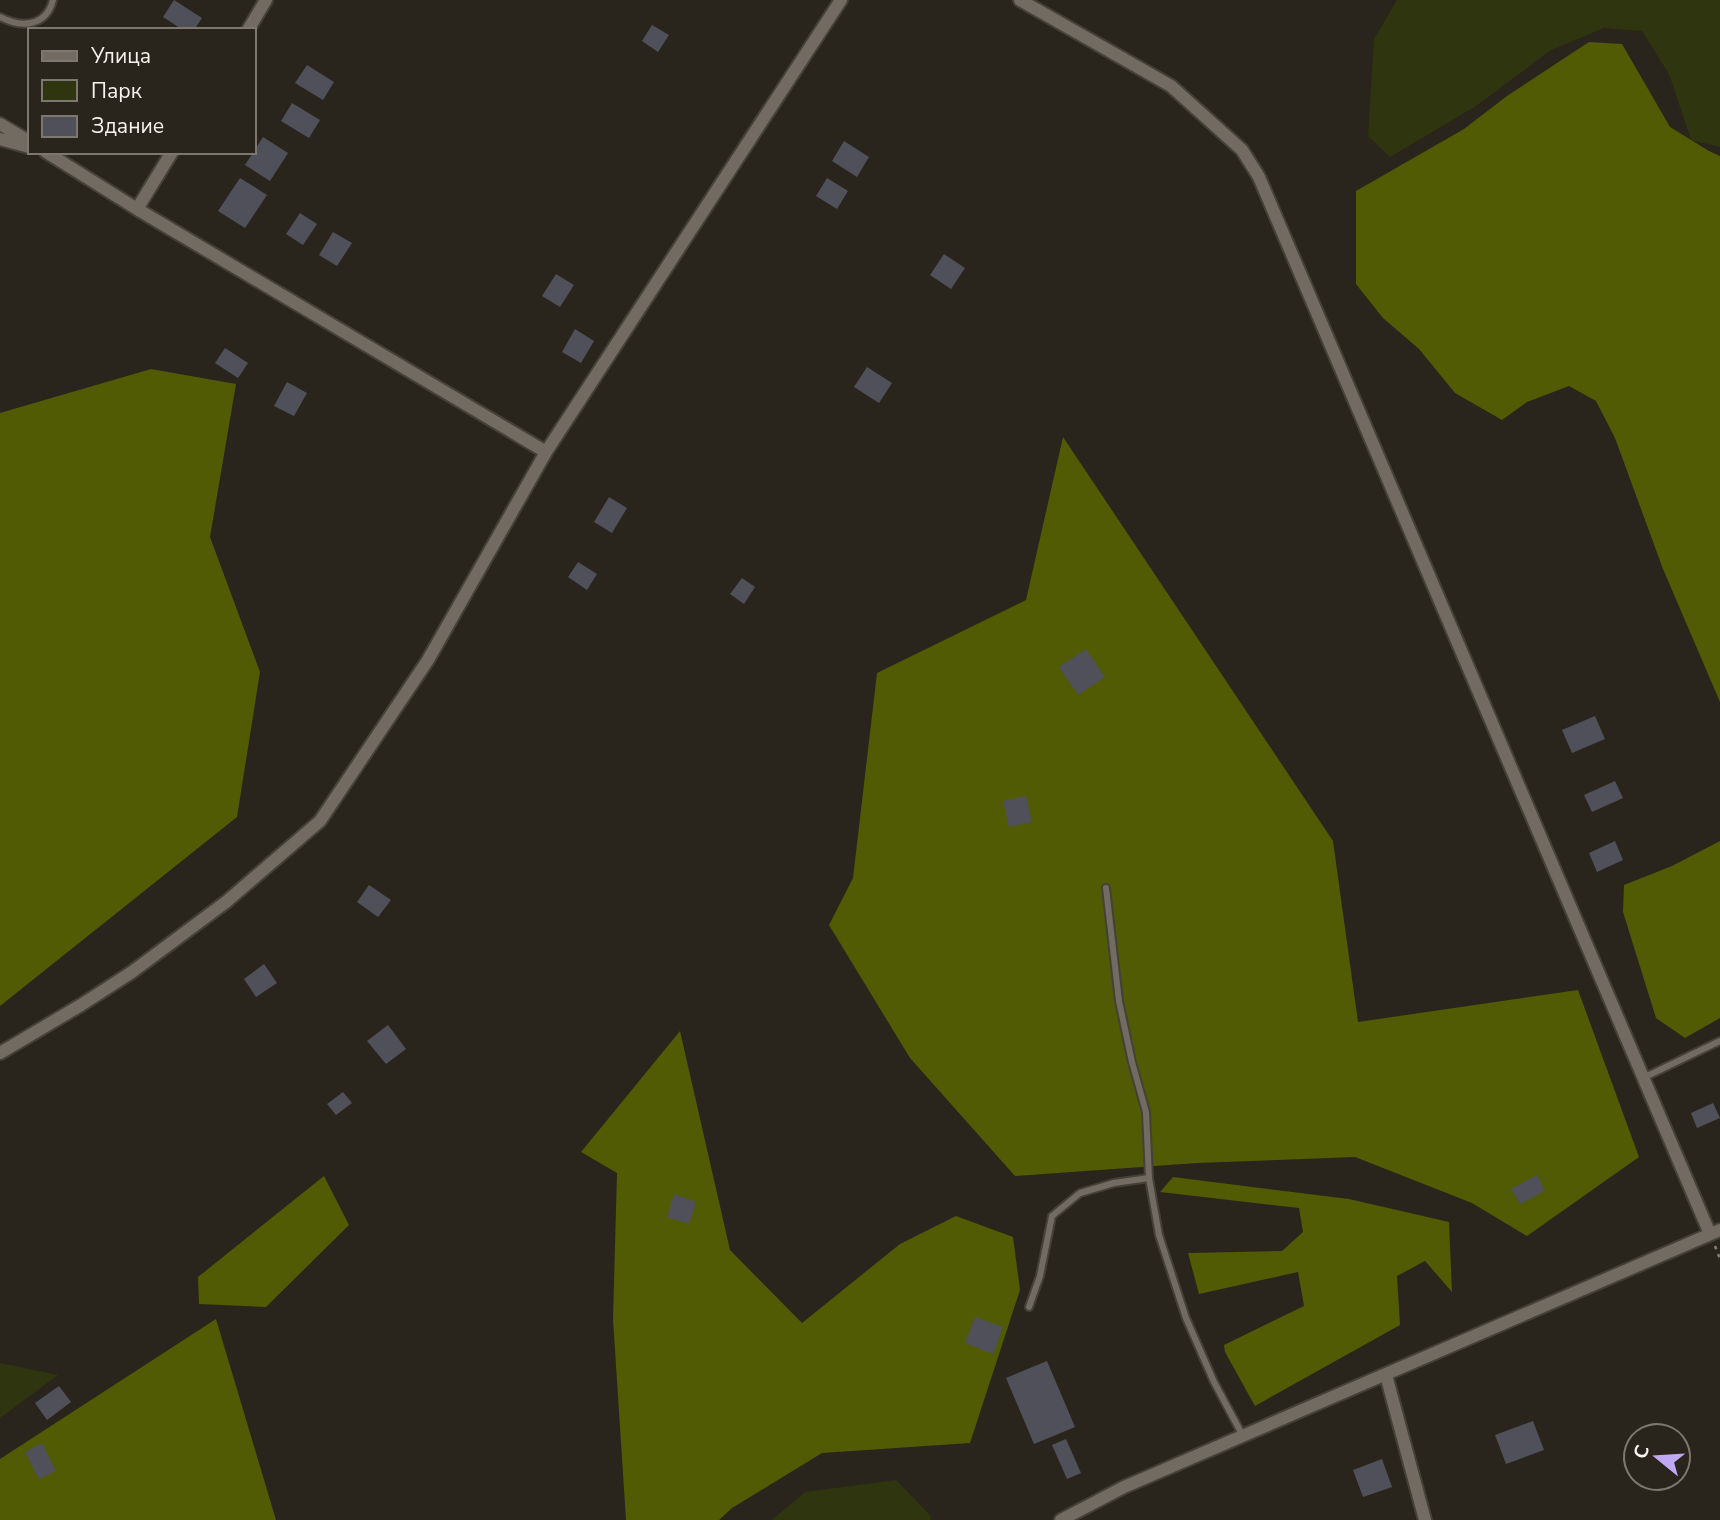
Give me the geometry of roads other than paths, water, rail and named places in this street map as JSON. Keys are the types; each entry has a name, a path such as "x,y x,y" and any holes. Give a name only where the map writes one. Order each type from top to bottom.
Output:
{"street":[{"path":"249,28 266,0"},
{"path":"0,1053 81,1005 142,964 226,902 320,821 428,660 546,452 841,0"},
{"path":"1020,0 1171,86 1242,150 1259,177 1643,1078 1715,1232 1124,1487 1061,1520"},
{"path":"0,124 28,144"},
{"path":"0,139 28,145"},
{"path":"49,154 546,452"},
{"path":"137,209 171,154"},
{"path":"1386,1375 1425,1520"}],"lane":[{"path":"0,17 14,24 32,24 48,12 53,0"},
{"path":"1106,888 1119,1001 1146,1112 1149,1178 1159,1236 1186,1318 1214,1382 1243,1436"},
{"path":"1643,1078 1720,1041"},
{"path":"1028,1307 1040,1276 1052,1216 1080,1193 1114,1183 1149,1178"}]}
